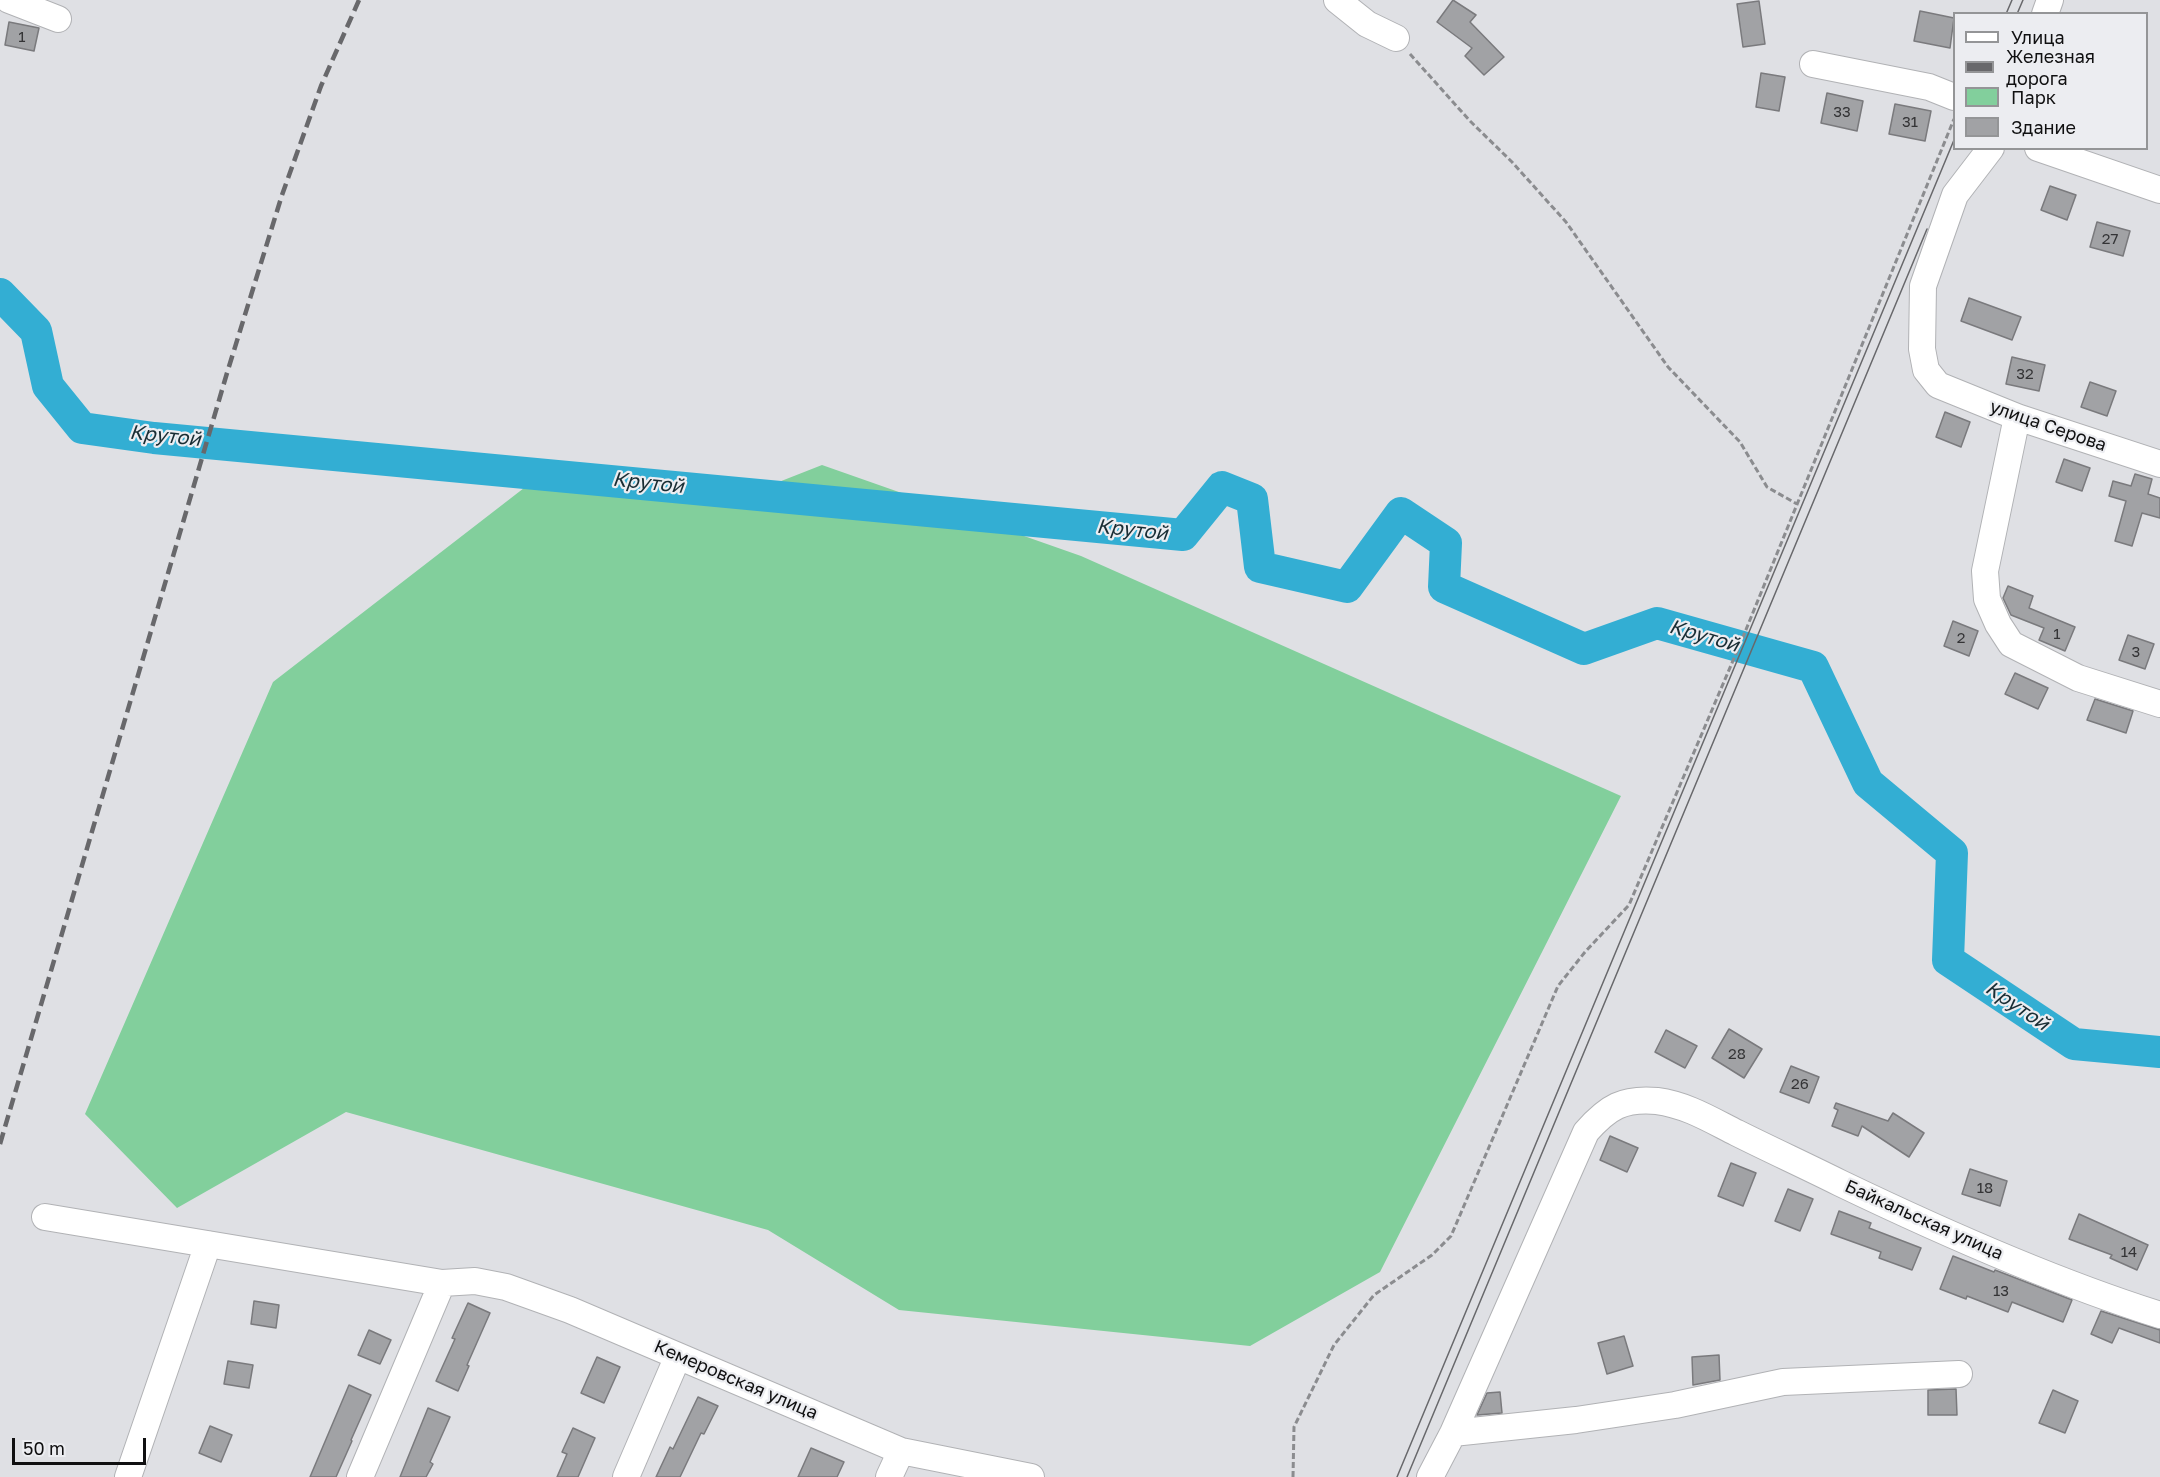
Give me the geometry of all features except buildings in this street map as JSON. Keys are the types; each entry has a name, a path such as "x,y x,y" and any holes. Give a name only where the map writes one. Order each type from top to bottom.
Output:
{"street":[{"path":"9,0 58,19"},
{"path":"1337,0 1367,24 1396,38"},
{"path":"1813,64 1929,87 1953,97"},
{"name":"улица Серова","path":"1989,150 1955,195 1923,286 1922,349 1926,370 1938,386 2018,417 2160,464"},
{"path":"2044,150 2160,190"},
{"path":"2018,417 1985,571 1987,599 1998,624 2011,644 2078,678 2160,704"},
{"name":"Байкальская улица","path":"1430,1477 1453,1433 1586,1132 1603,1113 1629,1102 1657,1101 1694,1110 1920,1221 2112,1300 2160,1315"},
{"name":"Кемеровская улица","path":"45,1217 442,1283 475,1281 506,1287 570,1310 901,1451 1031,1477"},
{"path":"128,1477 208,1244"},
{"path":"360,1477 442,1283"},
{"path":"626,1477 678,1356"},
{"path":"1453,1433 1576,1420 1675,1405 1783,1382 1959,1374"},
{"path":"890,1477 901,1451"}],"path":[{"path":"1396,38 1470,121 1512,162 1566,222 1668,367 1740,442 1767,487 1797,504"},
{"path":"1293,1477 1294,1427 1334,1345 1374,1295 1432,1255 1451,1236 1558,986 1585,952 1629,905 1743,637 1953,121"}],"green space":[{"path":"822,465 1081,556 1621,796 1380,1272 1250,1346 899,1310 768,1230 346,1112 177,1208 85,1114 273,682 524,488 766,487"}],"waterway":[{"name":"Крутой","path":"0,294 36,331 48,386 82,428 154,438 1183,535 1222,487 1252,499 1260,567 1347,587 1401,513 1446,543 1444,587 1584,649 1657,623 1813,667 1868,783 1952,853 1948,960 2074,1044 2160,1052"}],"tram line":[{"path":"2007,12 2012,0"},
{"path":"2018,12 2023,0"},
{"path":"1397,1477 1953,142"},
{"path":"1407,1477 1927,229"}],"railway":[{"path":"0,1144 227,373 282,195 321,86 359,0"}]}
